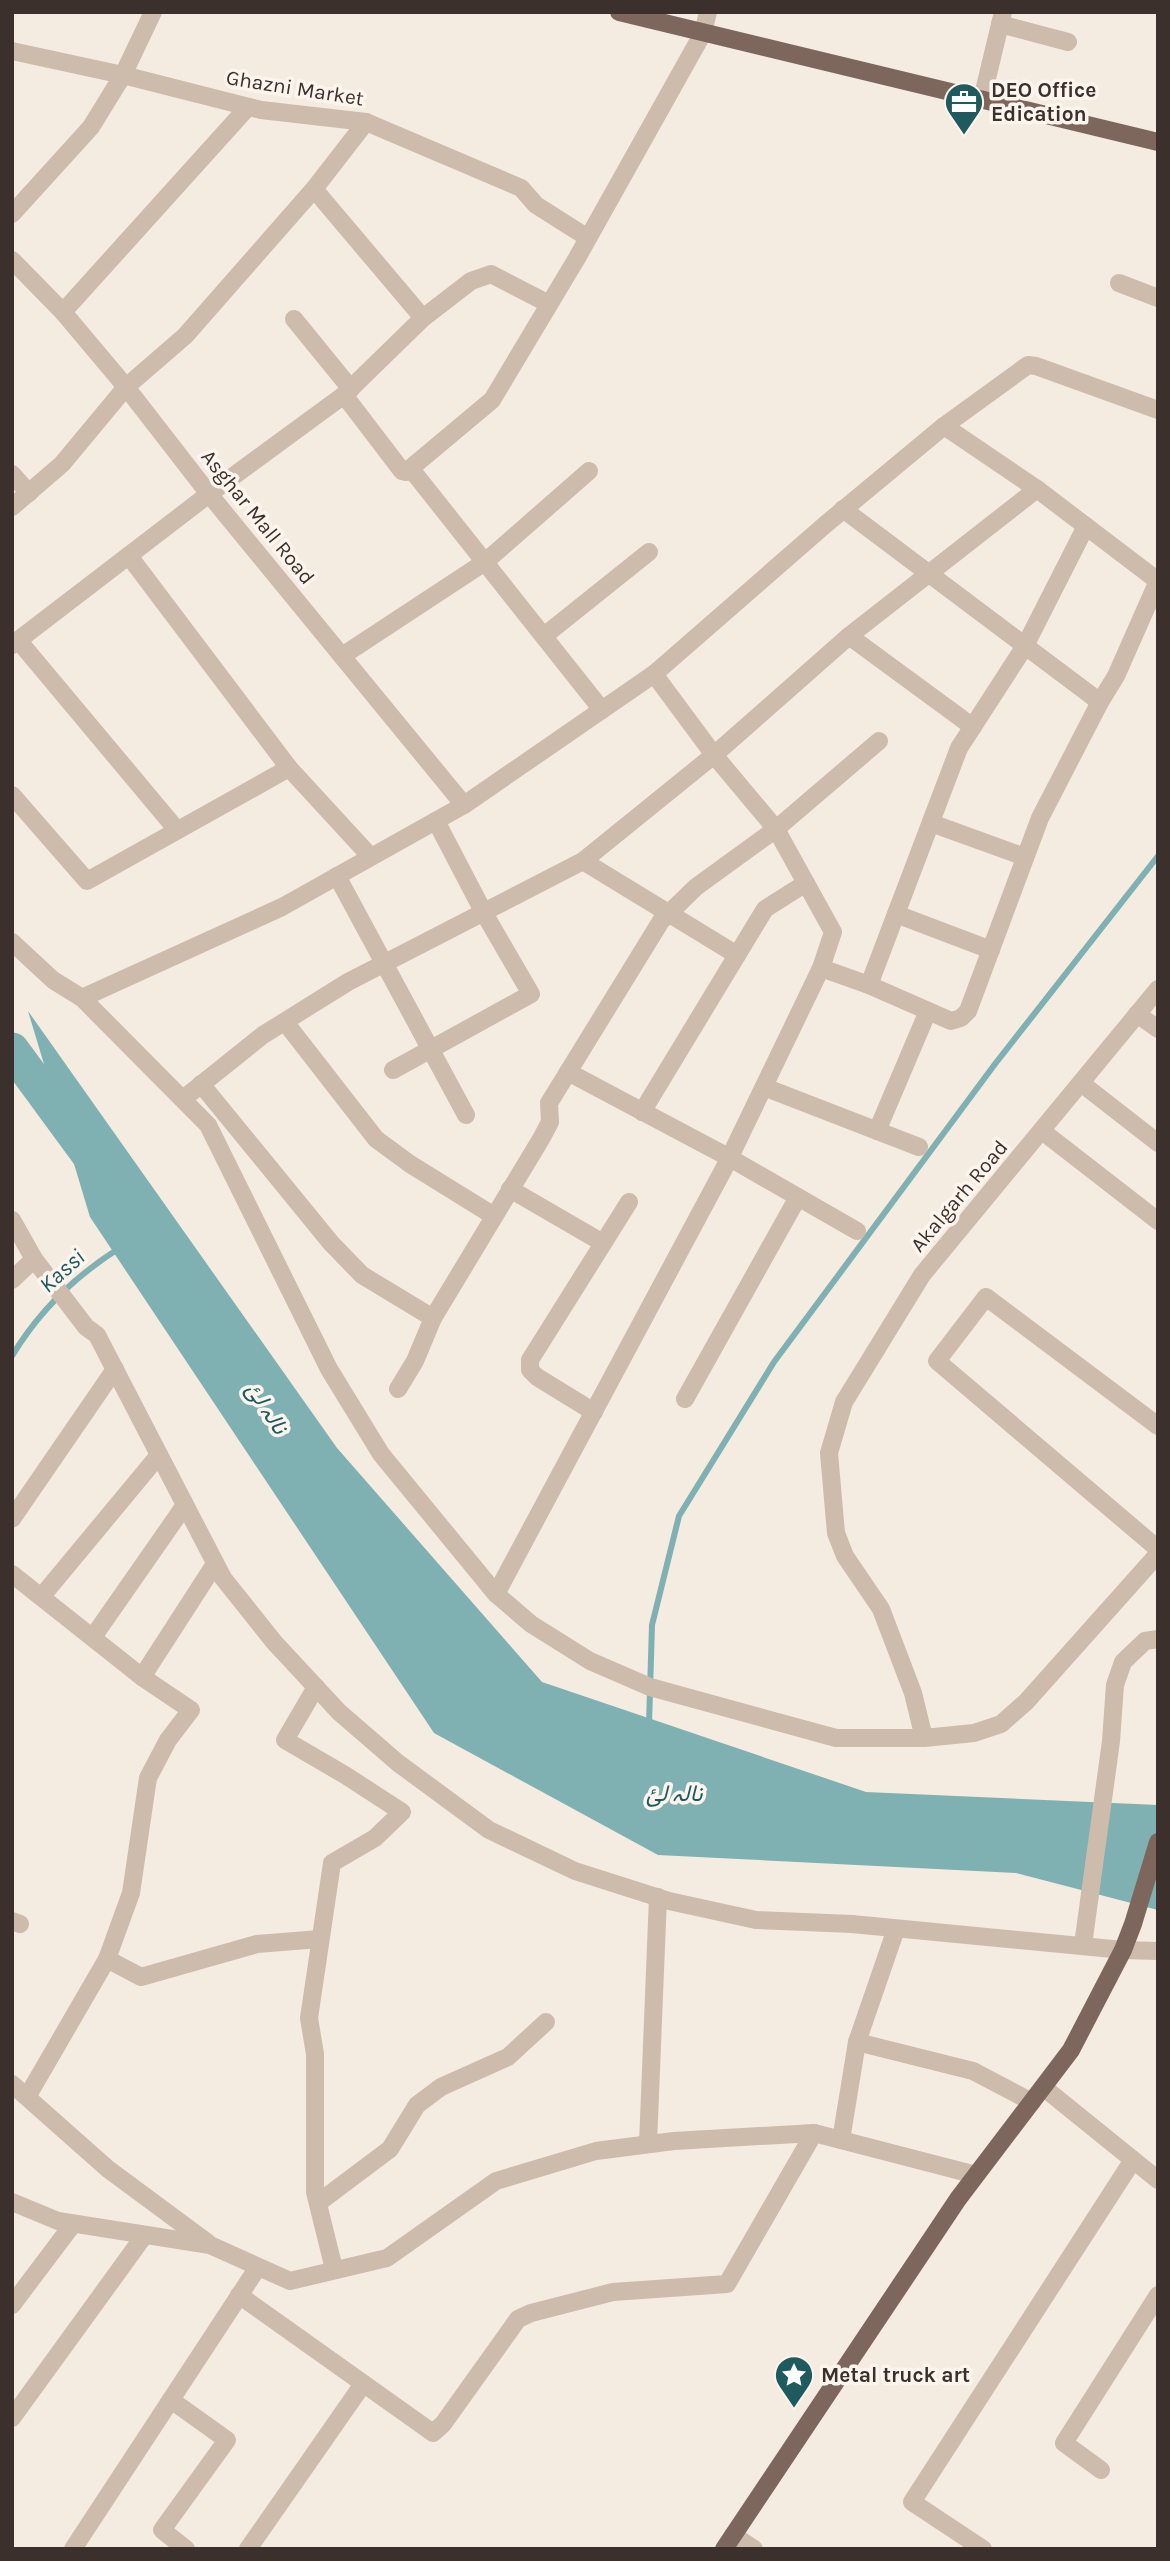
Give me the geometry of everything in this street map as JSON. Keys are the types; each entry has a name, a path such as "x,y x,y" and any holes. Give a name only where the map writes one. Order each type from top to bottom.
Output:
{"main road":[{"path":"619,12 1158,142"},
{"path":"729,2542 976,2175 1071,2050 1123,1950 1158,1842"}],"street":[{"path":"12,214 91,127 122,75 153,12"},
{"path":"294,319 402,471 411,469 492,400 588,238 703,33 708,12"},
{"path":"982,99 1002,18 1068,42"},
{"name":"Ghazni Market","path":"12,51 248,107 366,122 521,188 536,205 588,238"},
{"path":"63,312 248,107"},
{"path":"12,507 62,464 126,387 185,336 314,189 366,122"},
{"path":"314,189 423,318"},
{"name":"Asghar Mall Road","path":"12,260 63,312 126,387 209,494 464,805"},
{"path":"177,830 15,642 348,392 423,318 471,281 491,274 549,304"},
{"path":"1119,283 1158,298"},
{"path":"82,998 282,906 464,805 654,674 843,509 944,426 1028,365 1158,410"},
{"path":"821,968 869,985 951,1021 961,1018 968,1011 1040,818 1116,676 1158,581 1037,489 944,426"},
{"path":"411,469 602,710"},
{"path":"342,656 485,562 589,471"},
{"path":"12,474 29,493"},
{"path":"183,1099 263,1035 348,982 583,861 714,755 849,636 1037,489"},
{"path":"843,509 1100,702"},
{"path":"869,985 959,748 1025,646 1086,526"},
{"path":"544,636 649,552"},
{"path":"129,556 289,768 370,856"},
{"path":"849,636 973,727"},
{"path":"496,1594 730,1158 821,968 833,932 776,829 714,755 654,674"},
{"path":"398,1389 415,1361 433,1318 550,1122 549,1103 661,921 696,887 776,829 879,741"},
{"path":"12,795 87,881 289,768"},
{"path":"393,1070 531,994 484,913 436,821"},
{"path":"931,823 1026,857"},
{"path":"583,861 737,955"},
{"path":"337,876 382,964 466,1115"},
{"path":"642,1112 765,909 806,883"},
{"path":"896,914 991,950"},
{"path":"12,942 53,980 82,998 208,1125 329,1369 381,1454 496,1594 531,1624 590,1661 650,1687 836,1738 925,1738 974,1733 1001,1724 1026,1702 1158,1551 937,1360 986,1297 1158,1426"},
{"name":"Akalgarh Road","path":"925,1738 913,1693 881,1609 845,1556 836,1533 829,1453 844,1402 922,1275 1158,989"},
{"path":"877,1131 928,1011"},
{"path":"1137,1014 1158,1029"},
{"path":"285,1022 376,1139 494,1216"},
{"path":"568,1072 730,1158 857,1231"},
{"path":"1082,1083 1158,1143"},
{"path":"201,1084 331,1243 362,1275 433,1318"},
{"path":"764,1087 919,1147"},
{"path":"1042,1131 1158,1221"},
{"path":"510,1189 603,1243"},
{"path":"685,1399 798,1197"},
{"path":"594,1412 537,1377 530,1370 530,1360 629,1202"},
{"path":"12,1220 34,1259 86,1327 97,1335 223,1578 274,1642 339,1712 398,1763 489,1830 575,1871 658,1897 756,1920 1158,1951"},
{"path":"12,1280 34,1259"},
{"path":"12,1519 115,1369"},
{"path":"42,1596 159,1455"},
{"path":"93,1637 185,1505"},
{"path":"142,1677 215,1564"},
{"path":"12,1574 142,1677 191,1710 168,1740 148,1778 131,1893 107,1959 27,2097"},
{"path":"1083,1945 1111,1741 1115,1685 1123,1662 1145,1641 1158,1639"},
{"path":"316,1687 285,1740 402,1812 376,1838 332,1863 320,1939 309,2018 315,2053 315,2192 334,2269"},
{"path":"648,2144 658,1897"},
{"path":"841,2140 857,2042 896,1929"},
{"path":"107,1959 141,1977 257,1944 320,1939"},
{"path":"318,2203 390,2149 417,2105 441,2087 508,2057 546,2022"},
{"path":"857,2042 973,2071 1032,2102"},
{"path":"12,2084 108,2169 211,2245 290,2281 387,2258 496,2181 596,2151 648,2144 814,2133 976,2175"},
{"path":"1043,2087 1158,2180"},
{"path":"240,2295 433,2433 443,2424 518,2319 531,2313 613,2292 727,2284 814,2133"},
{"path":"983,2549 912,2502 1133,2160"},
{"path":"12,2202 58,2221 211,2245"},
{"path":"12,2305 73,2224"},
{"path":"12,2418 144,2236"},
{"path":"73,2549 258,2267"},
{"path":"1101,2470 1064,2443 1158,2295"},
{"path":"248,2549 363,2384"},
{"path":"171,2400 227,2440 162,2530 186,2549"},
{"path":"729,2542 754,2549"}],"water":[{"name":"نالہ لئ","path":"28,1011 337,1448 542,1682 866,1792 1158,1805 1158,1910 1016,1873 658,1855 434,1733 90,1217"}],"waterway":[{"path":"649,1724 652,1625 679,1516 774,1362 995,1064 1158,856"},
{"name":"نالہ لئ","path":"12,1050 89,1155"},
{"name":"Kassi","path":"12,1356 34,1324 59,1296 87,1271 118,1249"}],"place":[{"name":"DEO Office Edication","path":"964,136"},
{"name":"Metal truck art","path":"794,2409"}]}
